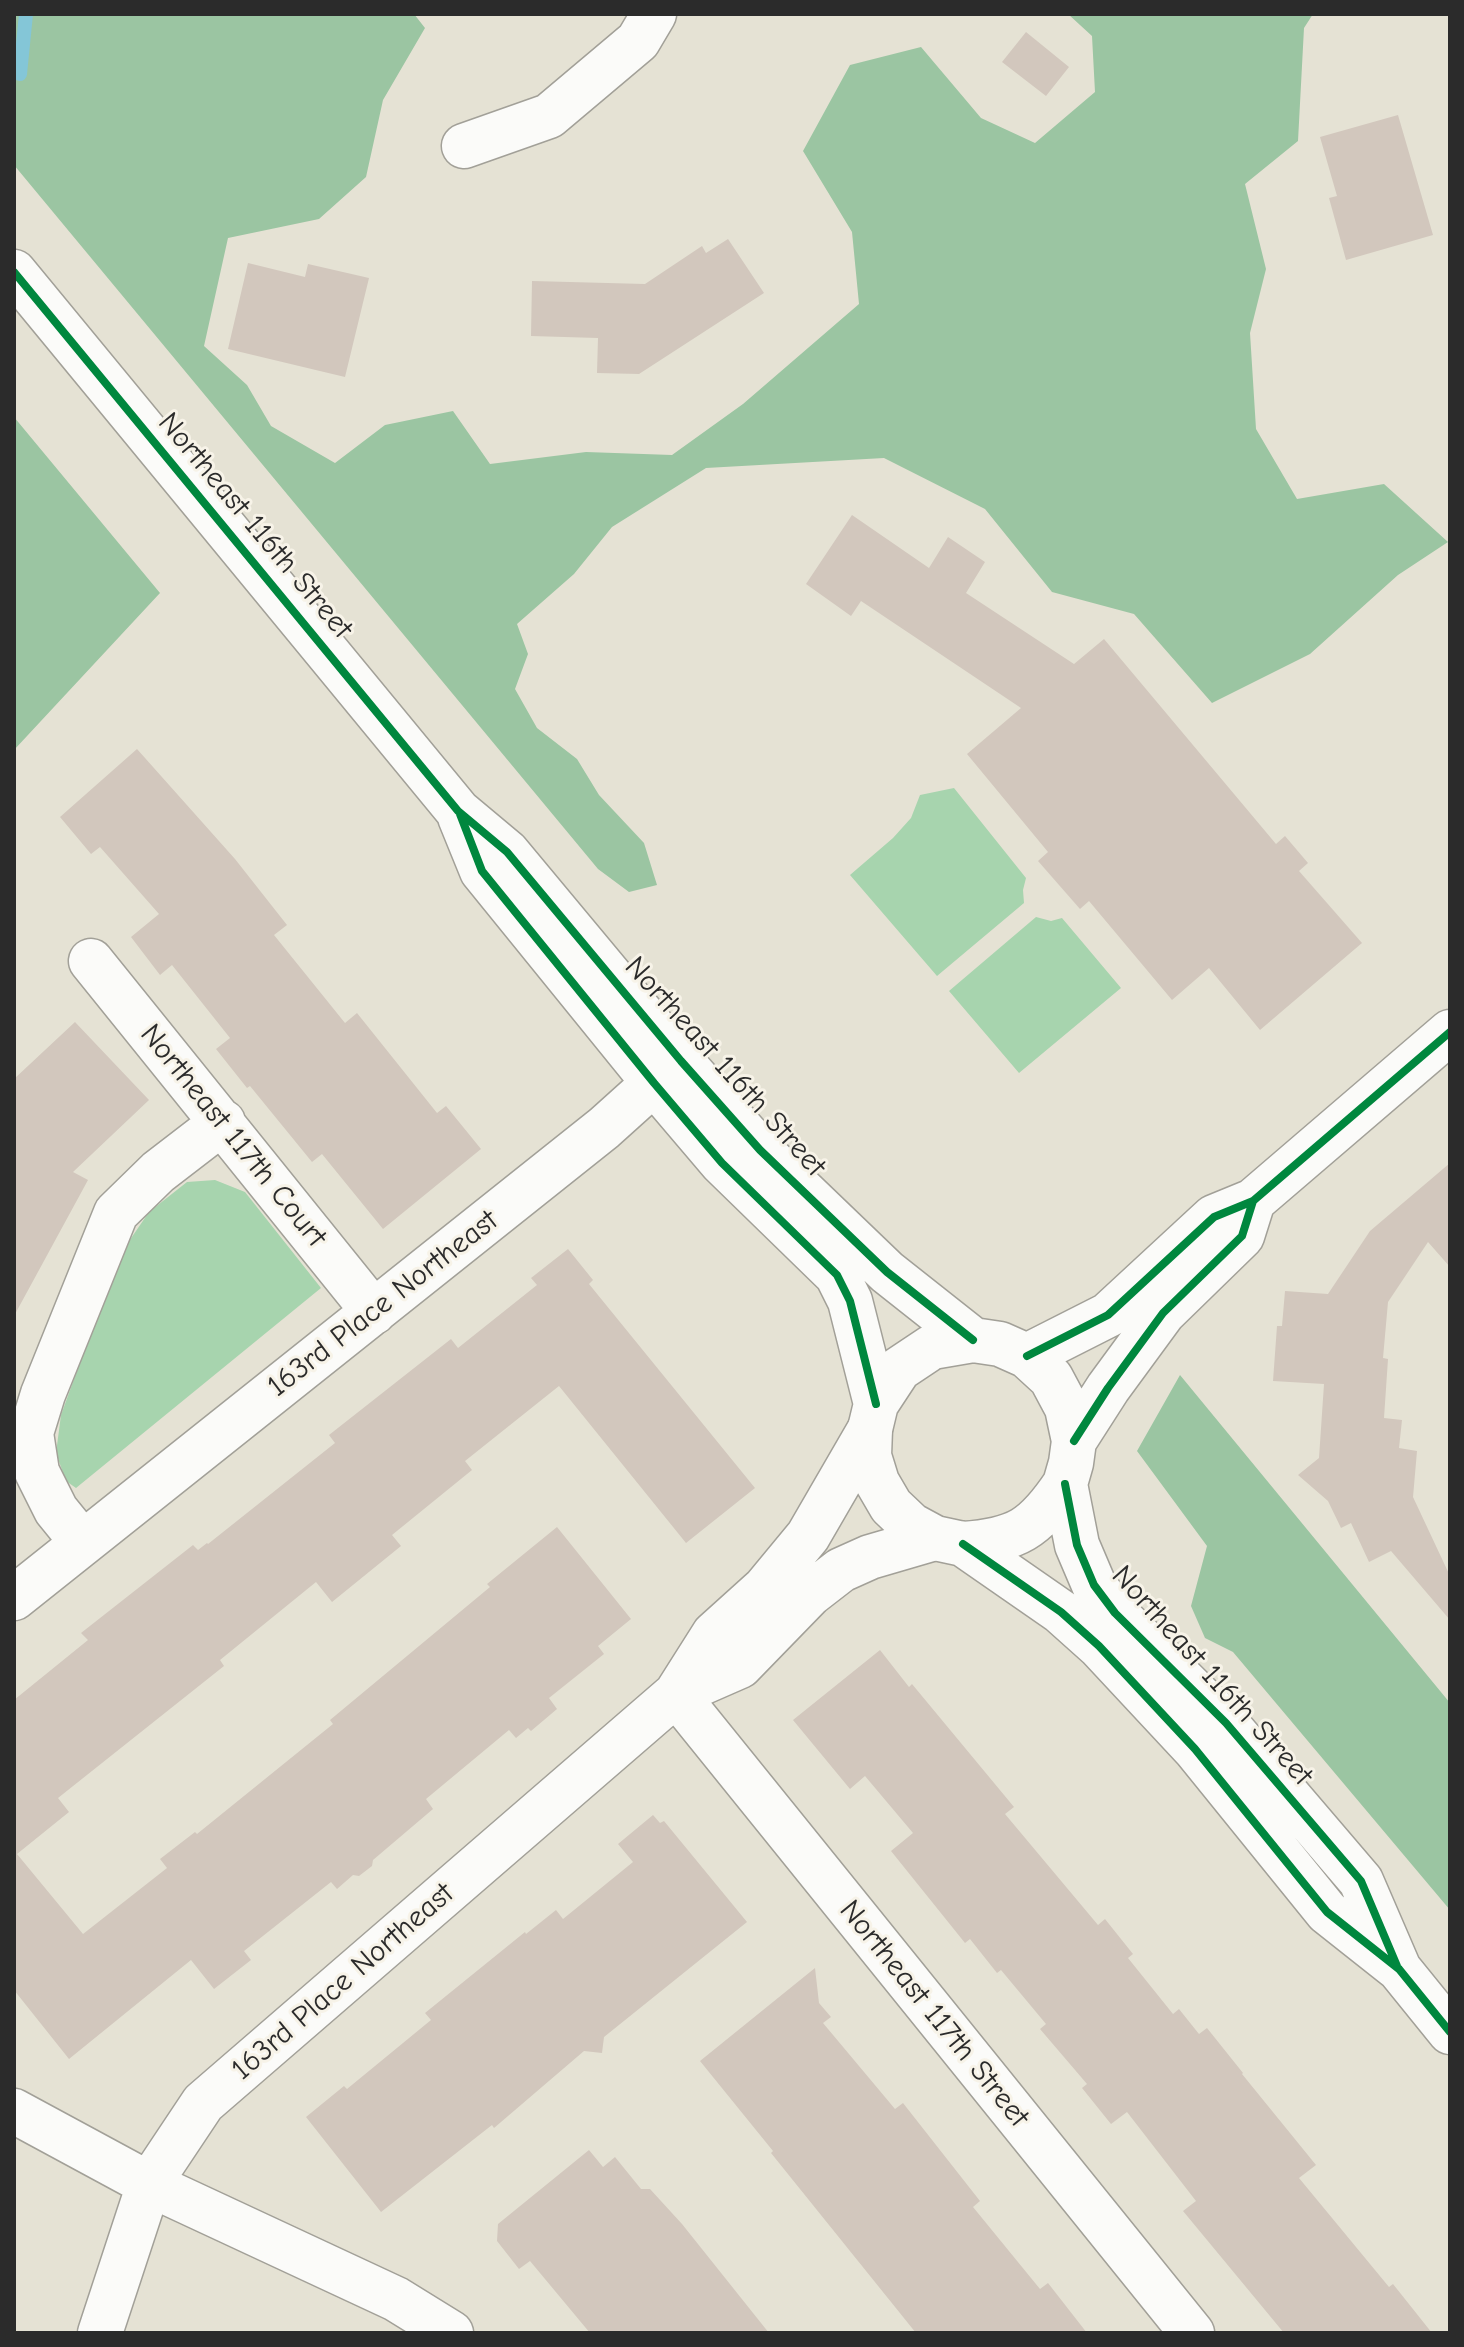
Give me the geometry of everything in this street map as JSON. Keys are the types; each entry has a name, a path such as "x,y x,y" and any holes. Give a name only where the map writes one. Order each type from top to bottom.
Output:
{"street":[{"path":"464,146 549,116 638,41 654,14"},
{"name":"Northeast 116th Street","path":"14,272 458,811 507,852 668,1072 722,1163 837,1275 850,1301 873,1416 869,1456 877,1482 891,1506 911,1525 949,1541 1061,1612 1099,1646 1195,1749 1327,1912 1399,1969 1450,2032"},
{"name":"Northeast 117th Court","path":"91,961 374,1312"},
{"path":"1027,1356 1108,1315 1214,1217 1253,1201 1450,1032"},
{"name":"Northeast 116th Street","path":"668,1072 760,1150 875,1261 973,1340 1000,1344 1027,1356 1051,1378 1067,1408 1074,1441 1065,1484 1077,1545 1094,1585 1115,1613 1226,1723 1361,1881 1399,1969"},
{"name":"163rd Place Northeast","path":"14,1598 604,1128 668,1072"},
{"path":"82,1542 56,1510 37,1472 31,1433 43,1394 116,1213 158,1172 223,1122"},
{"path":"1074,1441 1163,1313 1242,1236 1253,1201"},
{"path":"873,1416 899,1369 932,1347 973,1340"},
{"name":"163rd Place Northeast","path":"100,2333 149,2184 203,2103 676,1694 714,1634 765,1588 808,1536 873,1416"},
{"path":"949,1541 995,1542 1024,1530 1047,1511 1065,1484"},
{"name":"163rd Place Northeast","path":"676,1694 740,1666 810,1594 841,1570 870,1557 949,1541"},
{"name":"Northeast 117th Street","path":"676,1694 1192,2333"},
{"path":"14,2111 149,2184 396,2299 451,2333"}],"green space":[{"path":"14,14 414,14 425,28 383,100 366,177 319,219 228,238 204,346 247,385 271,426 335,463 385,425 453,411 490,464 586,452 672,455 743,404 859,304 852,232 803,151 850,65 921,47 981,118 1035,143 1095,92 1092,36 1068,14 1313,14 1304,28 1298,141 1245,184 1266,269 1250,333 1256,429 1297,499 1384,484 1448,542 1398,575 1310,654 1212,703 1134,614 1052,592 985,509 884,458 706,468 612,527 574,574 517,624 528,654 515,689 537,728 577,759 599,795 644,843 657,885 629,892 598,869 14,165"},
{"path":"14,417 160,593 14,750"},
{"path":"954,788 1026,878 1024,903 937,976 850,875 911,818 920,795"},
{"path":"1036,917 1051,921 1062,918 1121,988 1019,1073 949,991"},
{"path":"215,1180 245,1192 321,1288 76,1488 66,1481 56,1453 61,1415 125,1247 149,1212 187,1182"},
{"path":"1180,1375 1450,1703 1450,1910 1233,1652 1205,1638 1191,1606 1207,1546 1137,1451"}],"building":[{"path":"1026,32 1069,67 1046,96 1002,62"},
{"path":"1398,115 1433,235 1346,260 1329,198 1337,196 1320,137"},
{"path":"728,239 764,293 639,374 597,373 598,338 531,336 532,281 645,284 702,246 706,253"},
{"path":"248,263 305,277 308,264 369,278 345,377 228,349"},
{"path":"852,515 929,568 948,537 985,562 966,593 1074,664 1104,639 1276,844 1285,836 1308,863 1299,871 1362,943 1260,1030 1209,968 1172,1000 1089,901 1080,909 1038,861 1048,852 967,754 1021,708 861,601 851,616 806,584"},
{"path":"137,749 235,859 287,925 274,935 345,1023 357,1013 437,1113 446,1106 481,1149 383,1229 322,1154 312,1162 216,1049 230,1038 172,965 160,975 131,937 159,914 100,847 91,854 60,817"},
{"path":"75,1022 149,1100 73,1172 88,1180 14,1316 14,1079"},
{"path":"1450,1163 1450,1267 1428,1242 1388,1302 1383,1358 1388,1359 1384,1418 1402,1420 1399,1448 1417,1451 1413,1497 1450,1576 1450,1620 1391,1551 1369,1562 1351,1523 1341,1528 1328,1501 1298,1475 1319,1458 1324,1384 1273,1381 1277,1326 1282,1326 1285,1291 1328,1294 1370,1231"},
{"path":"568,1249 593,1280 589,1284 755,1488 686,1543 559,1386 465,1461 472,1470 392,1535 401,1546 332,1602 316,1582 220,1660 224,1666 58,1798 69,1812 17,1854 83,1934 167,1868 160,1859 195,1832 197,1834 333,1724 330,1720 557,1527 631,1619 598,1646 604,1654 549,1698 557,1709 531,1731 528,1728 516,1738 509,1730 426,1799 433,1809 373,1860 372,1866 359,1876 353,1875 337,1889 331,1882 244,1951 251,1960 214,1989 191,1960 69,2059 14,1990 14,1700 88,1640 81,1633 193,1545 198,1550 208,1544 335,1443 329,1435 451,1339 458,1348 537,1285 531,1278"},
{"path":"880,1650 1014,1807 1005,1814 1098,1925 1105,1919 1133,1954 1128,1958 1173,2014 1179,2009 1199,2034 1207,2028 1316,2165 1299,2178 1389,2287 1393,2284 1432,2333 1284,2333 1183,2211 1196,2201 1127,2112 1111,2124 1082,2088 1087,2084 1040,2029 1046,2024 1001,1970 997,1973 970,1939 965,1943 891,1851 913,1833 865,1776 850,1789 793,1720"},
{"path":"653,1815 660,1823 664,1821 747,1922 604,2037 602,2053 584,2051 494,2128 492,2125 381,2212 306,2117 344,2086 347,2089 431,2020 425,2013 525,1932 556,1910 563,1919 633,1862 618,1844"},
{"path":"815,1968 819,2003 831,2017 823,2023 895,2109 903,2103 980,2201 973,2207 1040,2289 1048,2283 1087,2333 916,2333 700,2061"},
{"path":"589,2150 603,2167 615,2157 641,2189 650,2189 769,2333 590,2333 530,2261 519,2269 497,2241 498,2224"}],"waterway":[{"path":"20,74 26,14"}],"cycle path":[{"path":"14,272 458,811 507,852 681,1061 760,1150 887,1272 973,1340"},
{"path":"460,814 482,871 654,1083 722,1163 837,1275 850,1301 876,1404"},
{"path":"1027,1356 1108,1315 1214,1217 1253,1201 1450,1032"},
{"path":"1074,1441 1163,1313 1242,1236 1253,1201"},
{"path":"1065,1484 1077,1545 1094,1585 1115,1613 1226,1723 1361,1881 1397,1966"},
{"path":"963,1544 1061,1612 1099,1646 1195,1749 1327,1912 1399,1969 1450,2032"}]}
